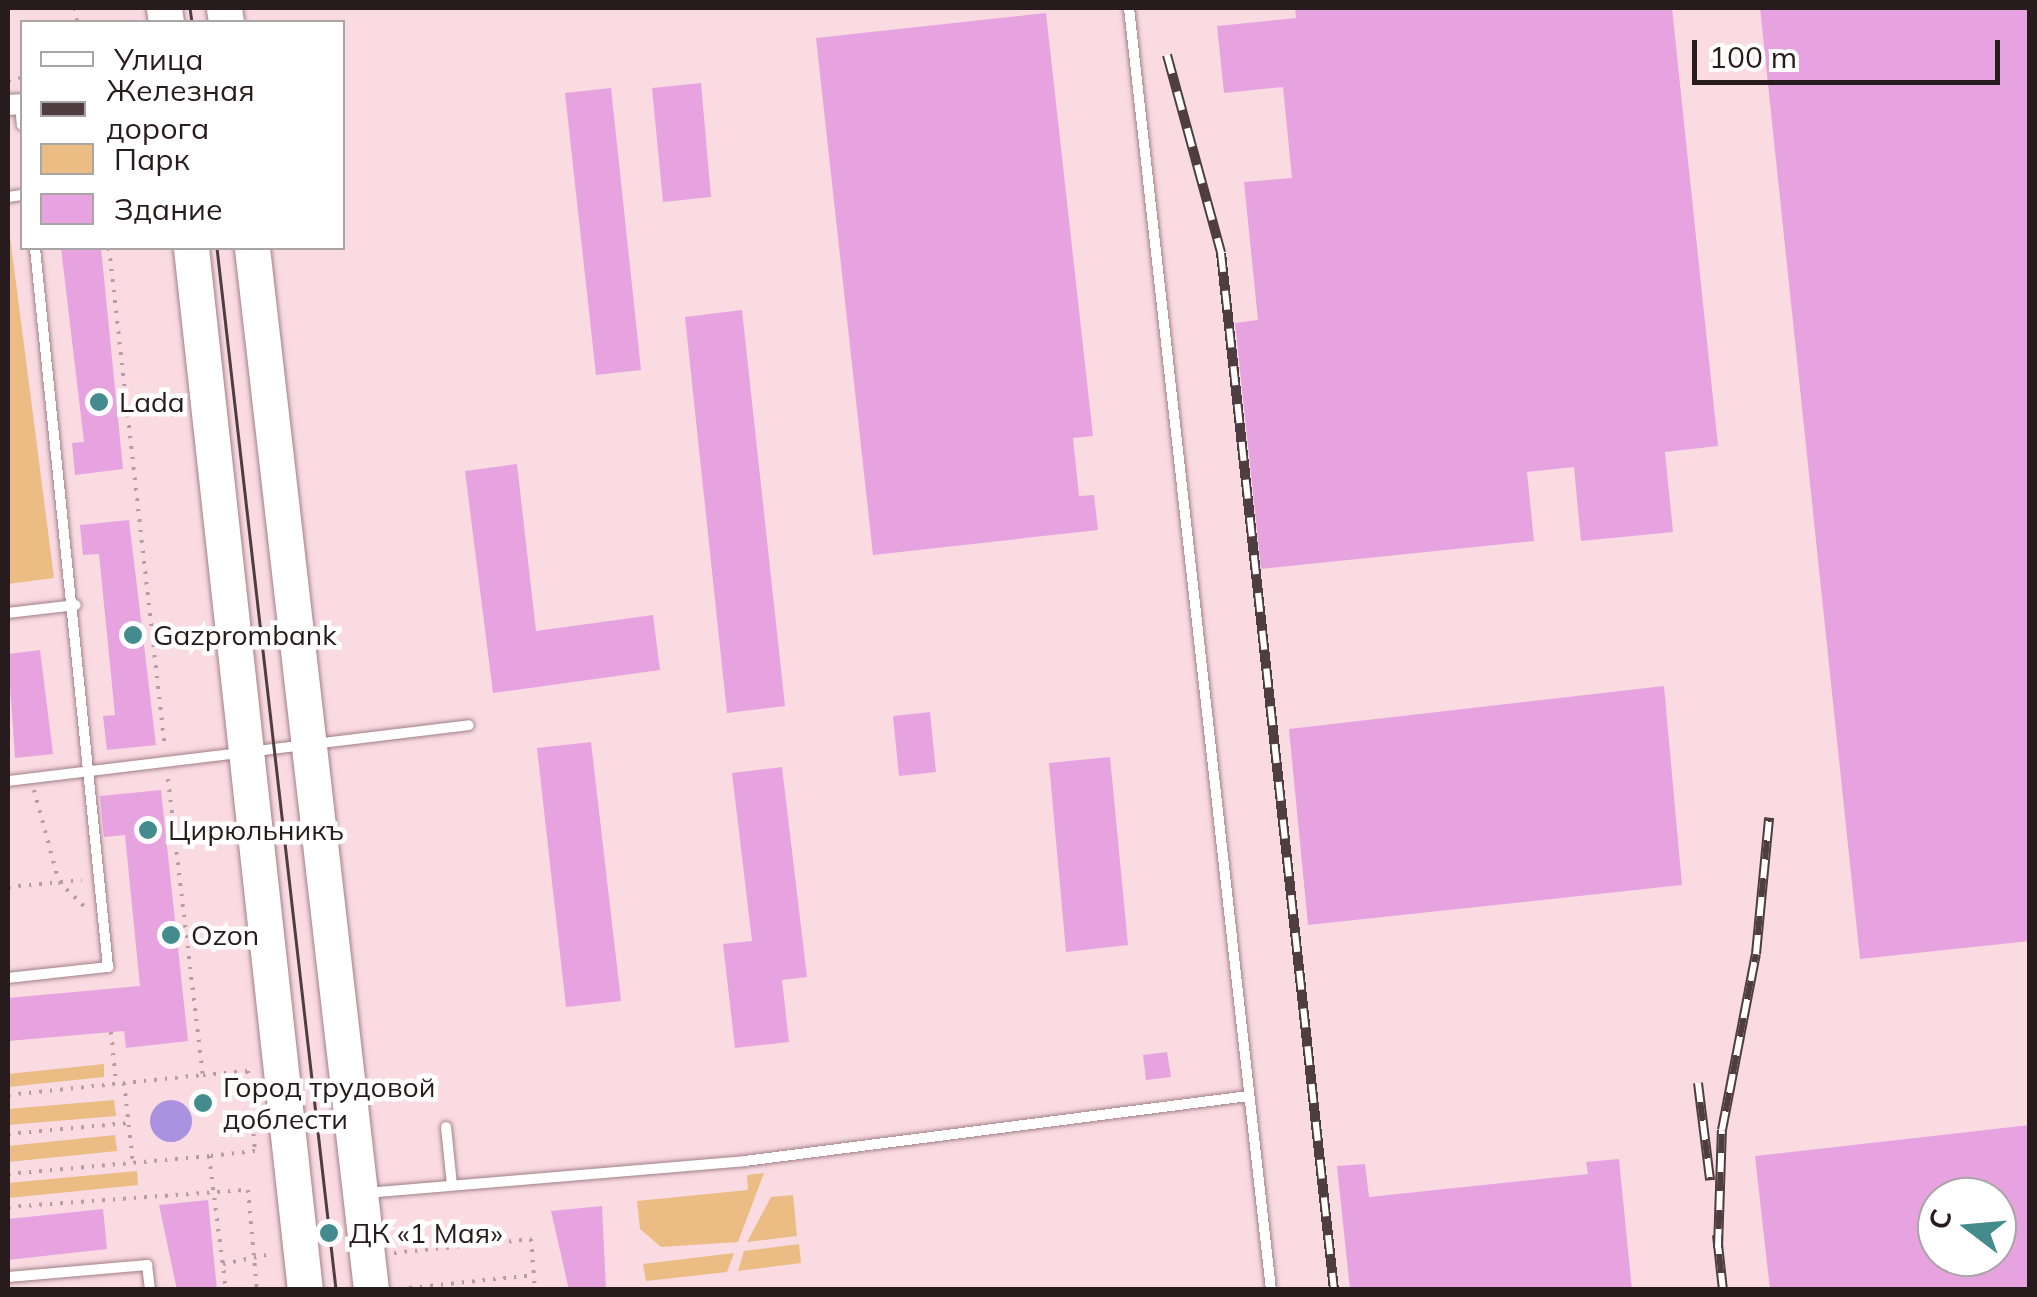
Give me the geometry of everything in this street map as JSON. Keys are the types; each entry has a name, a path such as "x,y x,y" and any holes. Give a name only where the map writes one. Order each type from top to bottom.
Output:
{"highway":[{"path":"192,250 305,1290"},
{"path":"252,250 371,1290"}],"lane":[{"path":"1129,8 1270,1290"},
{"path":"8,978 108,968 76,605 35,250"},
{"path":"8,613 76,605"},
{"path":"8,781 92,774 248,750 309,747 469,726"},
{"path":"359,1193 745,1161 1248,1096"},
{"path":"446,1126 452,1185"},
{"path":"8,1278 147,1265 150,1290"}],"path":[{"path":"109,250 203,1075"},
{"path":"31,779 60,882 106,928"},
{"path":"8,887 100,878"},
{"path":"111,1032 116,1084"},
{"path":"8,1095 248,1071 255,1151 8,1174"},
{"path":"124,1083 133,1163"},
{"path":"8,1134 129,1122"},
{"path":"209,1156 226,1290"},
{"path":"8,1207 216,1189 248,1190 258,1290"},
{"path":"394,1253 531,1239 535,1290"},
{"path":"223,1264 266,1256"},
{"path":"398,1289 534,1275"}],"green space":[{"path":"8,221 54,578 8,584"},
{"path":"104,1064 104,1077 8,1087 8,1074"},
{"path":"114,1100 116,1116 8,1125 8,1109"},
{"path":"115,1135 117,1151 8,1162 8,1146"},
{"path":"137,1171 138,1185 9,1198 8,1183"},
{"path":"764,1173 738,1242 661,1247 640,1229 637,1201 748,1190 747,1175"},
{"path":"793,1195 797,1236 747,1242 771,1197"},
{"path":"799,1244 801,1263 738,1271 744,1251"},
{"path":"734,1253 727,1272 646,1281 643,1264"}],"shaded area":[{"path":"171,1100 186,1106 192,1121 186,1136 171,1142 156,1136 150,1121 156,1106"}],"building":[{"path":"1295,8 1672,8 1718,446 1665,452 1673,532 1581,541 1574,467 1527,472 1534,541 1261,569 1235,323 1258,320 1244,182 1292,178 1283,87 1224,93 1217,26 1296,18"},
{"path":"1760,8 2030,8 2030,941 1860,959"},
{"path":"1046,13 1093,436 1073,438 1079,496 1094,495 1098,530 873,555 816,38"},
{"path":"701,83 711,197 663,202 652,88"},
{"path":"611,88 641,370 596,375 565,93"},
{"path":"61,250 101,250 123,469 75,475 72,443 84,442"},
{"path":"742,310 785,706 727,713 685,317"},
{"path":"517,464 536,631 653,615 660,670 493,693 465,471"},
{"path":"129,520 156,745 107,750 103,716 115,715 99,554 83,555 80,525"},
{"path":"40,650 53,754 15,758 8,654"},
{"path":"1664,686 1682,885 1308,925 1289,729"},
{"path":"930,712 936,772 899,776 893,716"},
{"path":"591,742 621,1001 566,1007 537,748"},
{"path":"1110,757 1128,945 1066,952 1049,763"},
{"path":"782,767 807,977 782,980 789,1042 735,1048 723,944 752,941 732,773"},
{"path":"161,790 188,1041 126,1048 124,1031 8,1041 8,998 140,986 125,835 104,837 100,796"},
{"path":"1167,1052 1171,1077 1146,1080 1143,1055"},
{"path":"2030,1125 2030,1290 1770,1290 1755,1156"},
{"path":"1619,1159 1632,1290 1350,1290 1337,1166 1365,1164 1369,1197 1588,1174 1586,1162"},
{"path":"208,1200 217,1290 177,1290 159,1205"},
{"path":"602,1206 606,1290 569,1290 551,1211"},
{"path":"103,1209 107,1249 8,1260 8,1219"}],"tram line":[{"path":"190,8 192,20"},
{"path":"217,250 336,1290"}],"railway":[{"path":"1167,55 1221,253 1334,1290"},
{"path":"1718,1248 1722,1130 1756,954 1769,818"},
{"path":"1698,1083 1710,1180"},
{"path":"1717,1235 1723,1290"}],"place":[{"name":"Lada","path":"99,402"},
{"name":"Gazprombank","path":"133,635"},
{"name":"Цирюльникъ","path":"148,830"},
{"name":"Ozon","path":"171,935"},
{"name":"Город трудовой доблести","path":"203,1103"},
{"name":"ДК «1 Мая»","path":"329,1233"}]}
